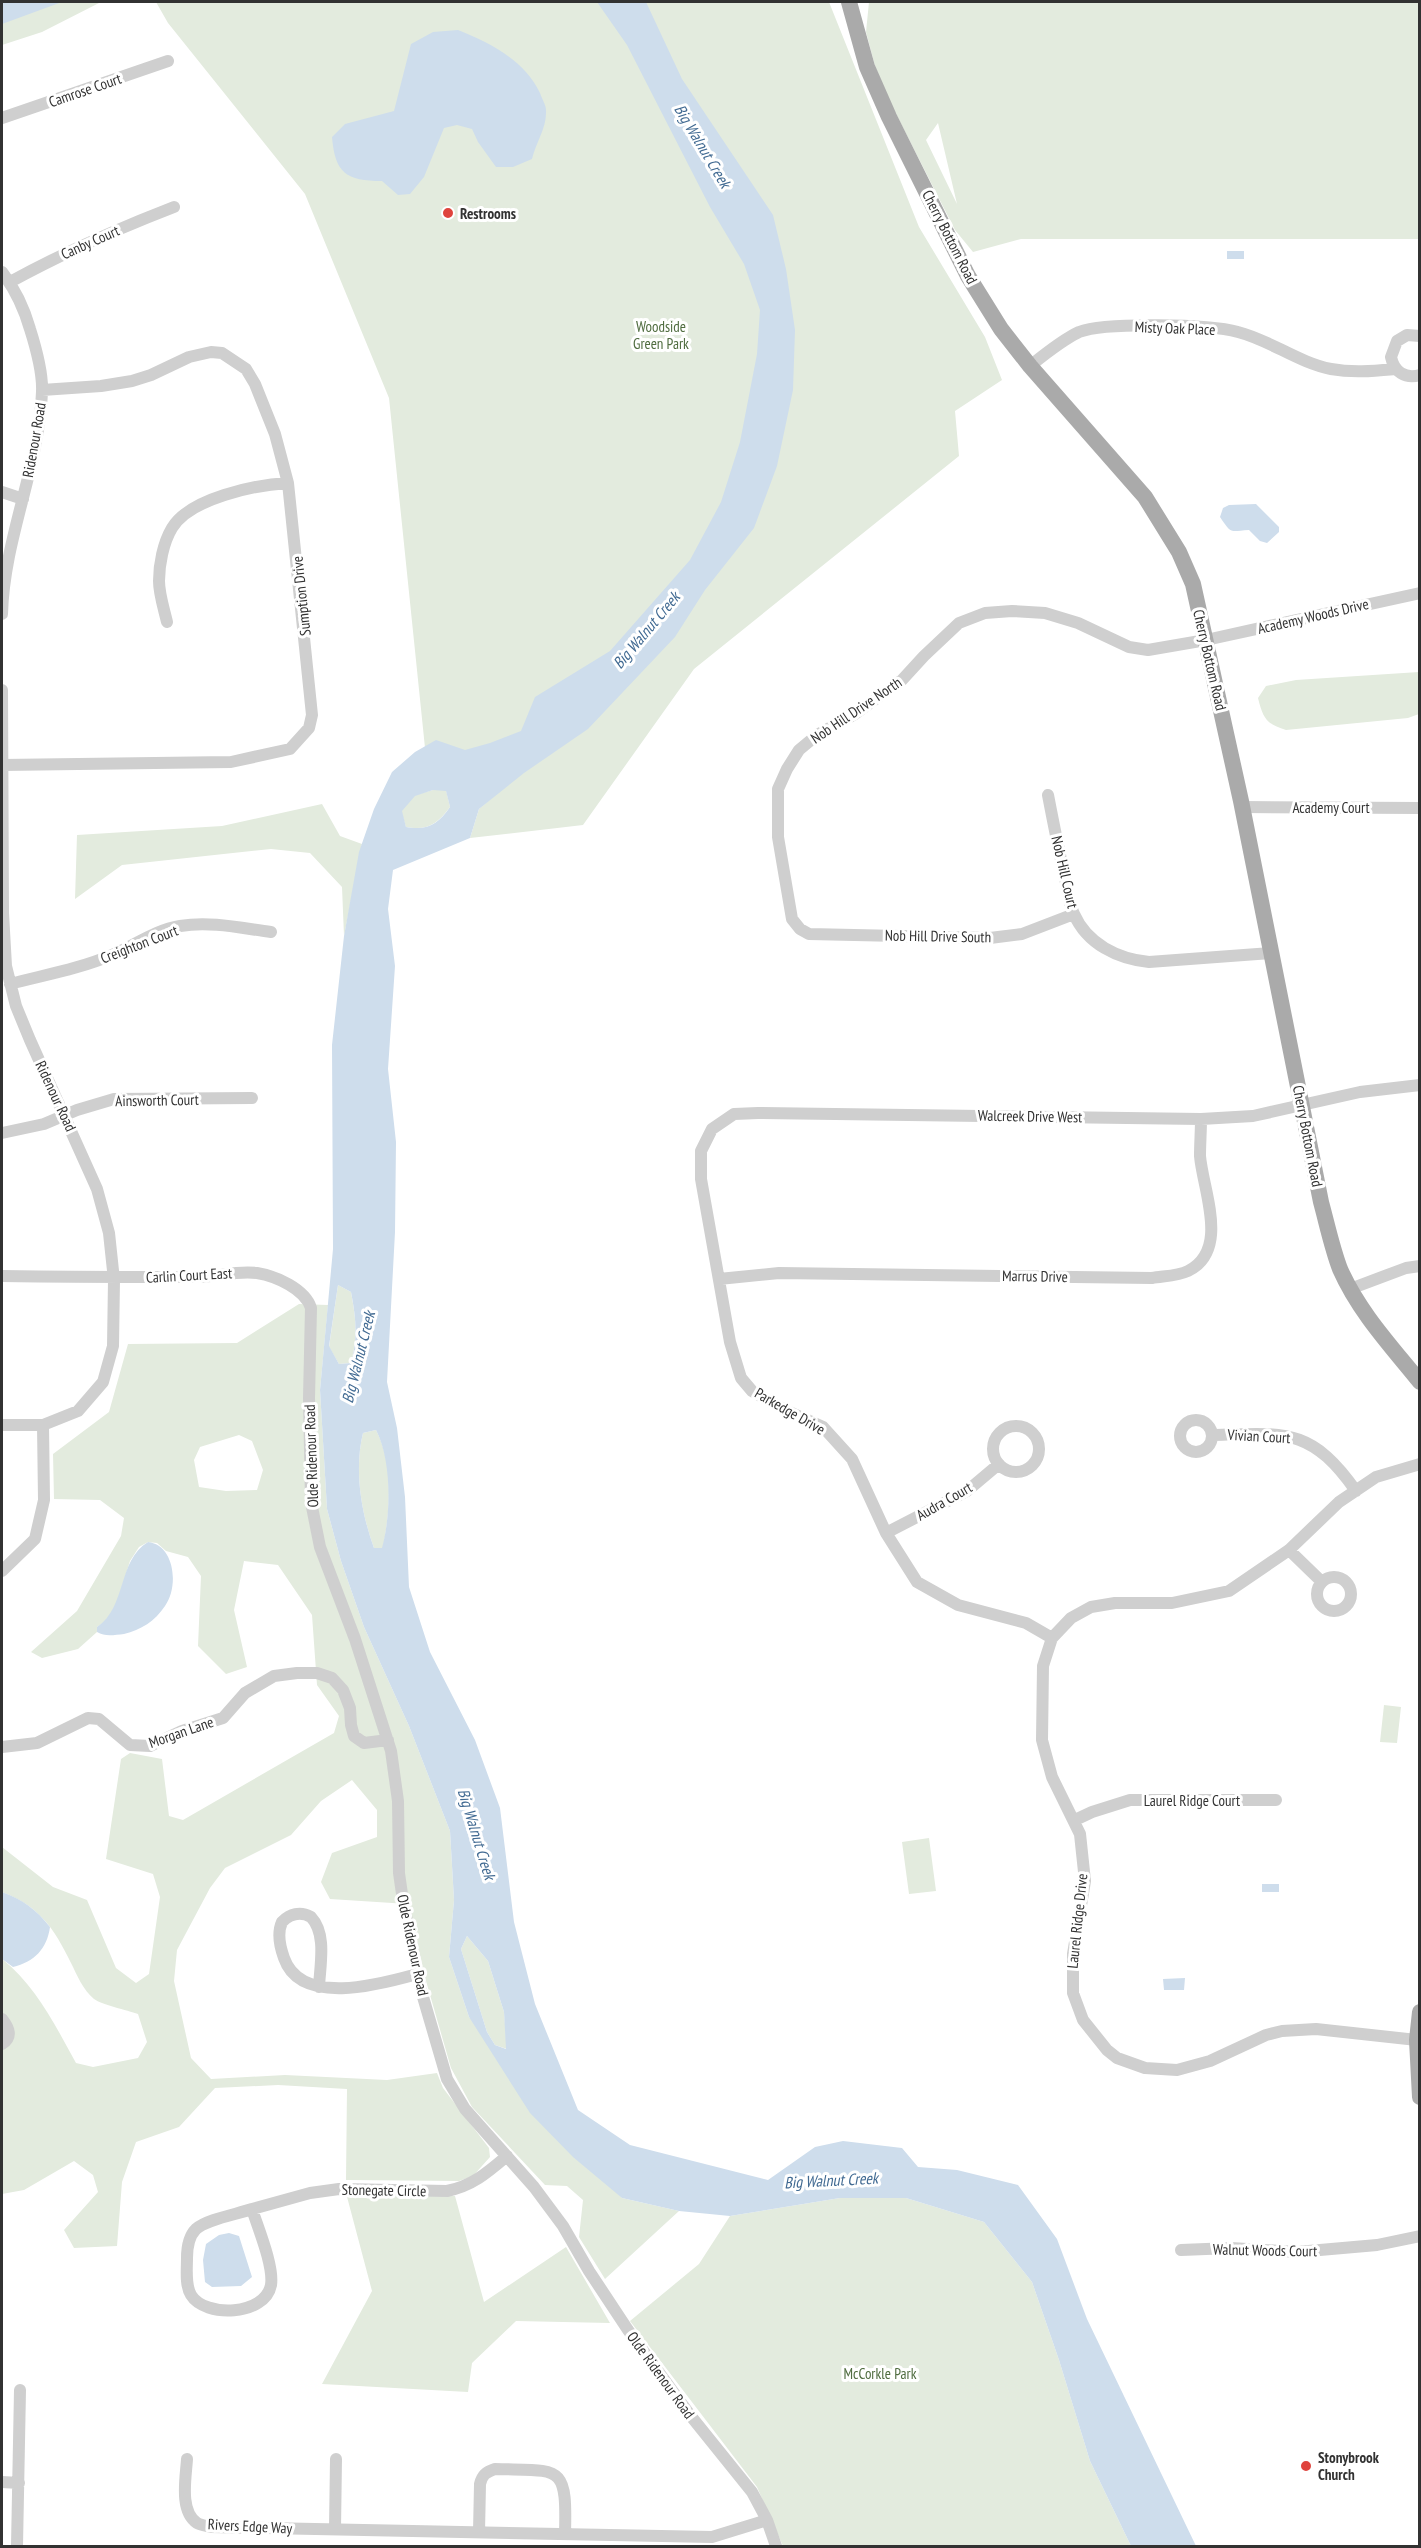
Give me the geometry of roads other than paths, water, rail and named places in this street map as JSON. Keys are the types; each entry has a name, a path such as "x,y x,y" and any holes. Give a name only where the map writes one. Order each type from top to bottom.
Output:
{"main road":[{"name":"Cherry Bottom Road","path":"849,2 867,67 889,117 968,276 1001,329 1030,366 1145,497 1179,552 1193,584 1242,807 1321,1202 1340,1267 1350,1289 1366,1316 1419,1382"},
{"path":"1419,2012 1417,2040 1419,2097"}],"street":[{"name":"Camrose Court","path":"2,118 168,61"},
{"name":"Canby Court","path":"10,282 62,254 174,207"},
{"name":"Ridenour Road","path":"2,272 10,282 25,311 36,347 42,390 36,443 12,540 2,596 2,614"},
{"name":"Misty Oak Place","path":"1030,366 1077,333 1094,327 1192,327 1237,331 1268,341 1294,355 1329,368 1363,372 1395,369 1404,376 1419,375"},
{"path":"1395,369 1391,357 1393,346 1407,335 1419,336"},
{"name":"Sumption Drive","path":"2,765 231,762 290,749 309,728 312,715 288,483 275,434 255,384 246,369 222,353 211,352 189,357 151,375 132,381 101,386 42,390"},
{"path":"167,622 159,583 164,547 172,527 187,512 231,492 268,484 288,483"},
{"path":"2,492 23,498"},
{"name":"Academy Woods Drive","path":"1206,640 1419,593"},
{"name":"Nob Hill Drive North","path":"800,929 792,919 778,837 776,802 778,789 799,750 817,735 855,714 902,680 959,623 985,613 1012,611 1046,613 1078,623 1129,647 1148,650 1206,640"},
{"name":"Ridenour Road","path":"2,690 3,914 6,966 30,1040 97,1189 109,1233 113,1277 114,1346 103,1382 78,1411 43,1425 2,1425"},
{"name":"Nob Hill Court","path":"1048,795 1074,914 1089,936 1100,945 1114,954 1132,960 1167,962 1271,953"},
{"name":"Academy Court","path":"1242,807 1419,808"},
{"name":"Nob Hill Drive South","path":"800,929 816,935 990,938 1022,934 1074,914"},
{"name":"Creighton Court","path":"10,984 112,956 155,935 179,927 222,925 271,932"},
{"name":"Walcreek Drive West","path":"758,1113 1201,1119 1253,1116 1360,1092 1419,1085"},
{"name":"Ainsworth Court","path":"2,1133 45,1124 64,1115 114,1100 252,1098"},
{"name":"Parkedge Drive","path":"758,1113 734,1114 712,1129 701,1150 701,1179 730,1342 741,1378 752,1391 787,1411 823,1427 852,1459 886,1533 917,1582 958,1605 1026,1623 1052,1638"},
{"name":"Marrus Drive","path":"719,1279 779,1273 1152,1278 1187,1272 1201,1261 1210,1246 1211,1218 1200,1156 1201,1119"},
{"path":"1350,1289 1406,1268 1419,1266"},
{"name":"Carlin Court East","path":"2,1276 207,1277 246,1272 264,1274"},
{"name":"Olde Ridenour Road","path":"264,1274 299,1291 308,1298 311,1308 309,1398 311,1503 320,1547 355,1639 388,1740 398,1801 399,1873 417,1974 447,2079 465,2109 534,2187 563,2226 611,2306 690,2415 752,2492 767,2520 776,2547"},
{"path":"2,1571 35,1539 44,1500 43,1425"},
{"name":"Vivian Court","path":"1212,1435 1287,1435 1308,1441 1337,1464 1356,1491"},
{"name":"Audra Court","path":"886,1533 967,1491 999,1464"},
{"name":"Laurel Ridge Drive","path":"1417,2040 1334,2030 1298,2029 1266,2036 1210,2061 1177,2070 1144,2068 1117,2058 1091,2031 1077,2006 1073,1993 1073,1954 1085,1881 1080,1834 1053,1777 1042,1740 1043,1666 1052,1638 1071,1618 1091,1607 1115,1603 1172,1603 1229,1591 1289,1550 1339,1502 1376,1477 1419,1464"},
{"path":"1289,1550 1322,1582"},
{"name":"Morgan Lane","path":"2,1747 37,1743 88,1718 99,1719 130,1745 150,1746 182,1731 223,1718 245,1693 274,1676 297,1672 317,1673 332,1678 343,1690 350,1708 354,1736 364,1743 388,1740"},
{"name":"Laurel Ridge Court","path":"1075,1820 1130,1800 1276,1800"},
{"path":"318,1987 321,1943 319,1932 311,1917 301,1914 292,1915 282,1922 279,1940 283,1956 290,1969 300,1980 318,1987 330,1990 392,1981 417,1974"},
{"path":"2,2019 8,2027 9,2034 2,2044"},
{"name":"Stonegate Circle","path":"252,2209 271,2272 271,2286 265,2298 255,2306 242,2309 215,2309 201,2305 190,2294 187,2279 189,2237 197,2228 208,2222 252,2209 310,2193 339,2189 447,2191 464,2188 507,2156"},
{"name":"Walnut Woods Court","path":"1181,2250 1231,2248 1297,2252 1377,2245 1419,2236"},
{"path":"17,2547 21,2390"},
{"name":"Rivers Edge Way","path":"187,2459 186,2502 189,2514 197,2523 211,2527 712,2537 767,2520"},
{"path":"334,2529 336,2460"},
{"path":"479,2532 482,2476 487,2471 504,2470 543,2471 555,2474 563,2483 566,2495 565,2534"},
{"path":"2,2482 19,2483"}],"water":[{"path":"2,2 62,2 2,24"},
{"name":"Big Walnut Creek","path":"597,2 646,2 682,79 773,215 786,269 795,330 793,390 777,466 754,528 705,590 675,637 588,729 524,773 479,809 470,838 393,870 388,909 395,966 388,1069 396,1142 395,1232 387,1382 397,1428 405,1497 409,1587 430,1652 475,1740 500,1808 514,1922 535,2004 578,2110 630,2145 768,2180 815,2147 843,2141 902,2148 918,2167 957,2170 1018,2185 1057,2239 1087,2319 1196,2546 1131,2546 1090,2461 1032,2282 984,2222 906,2198 840,2198 730,2216 679,2211 622,2198 573,2157 530,2113 469,2017 449,1957 454,1900 450,1831 409,1726 364,1627 341,1561 327,1509 320,1390 333,1249 332,1045 344,936 359,852 374,809 392,772 415,752 436,740 465,750 521,731 535,697 610,651 690,560 721,502 740,442 757,354 760,310 744,264 710,207 627,45","holes":["433,790 446,791 450,807 432,825 420,828 406,827 402,811 415,796","338,1285 351,1292 353,1301 355,1336 351,1363 339,1364 329,1346","376,1430 385,1457 388,1504 382,1548 374,1548 362,1506 359,1462 363,1433","467,1936 488,1961 504,2012 506,2049 495,2045 487,2032 461,1949"]},
{"path":"458,30 506,54 526,71 534,82 545,104 546,117 532,159 513,167 496,167 478,142 472,129 457,125 444,128 424,177 410,194 398,195 382,181 359,179 345,173 336,159 332,137 345,124 394,111 411,44 433,32"},
{"path":"1227,251 1244,251 1244,259 1227,259"},
{"path":"1256,504 1279,527 1279,532 1267,543 1260,541 1249,530 1232,531 1220,517 1223,508 1229,505"},
{"path":"148,1542 164,1551 172,1568 172,1588 165,1606 152,1620 136,1630 113,1635 103,1635 97,1632 97,1627 107,1618 113,1608 131,1560"},
{"path":"1262,1884 1279,1884 1279,1892 1262,1892"},
{"path":"2,1892 29,1906 50,1927 43,1948 27,1962 13,1967 2,1959"},
{"path":"1185,1978 1184,1990 1164,1990 1163,1979"},
{"path":"229,2233 239,2236 252,2277 241,2286 212,2287 205,2282 203,2260 206,2244 219,2235"}],"place":[{"name":"Restrooms","path":"448,213"},
{"name":"Stonybrook Church","path":"1306,2466"}],"park label":[{"name":"Woodside Green Park","path":"661,334"},
{"name":"McCorkle Park","path":"880,2373"}]}
